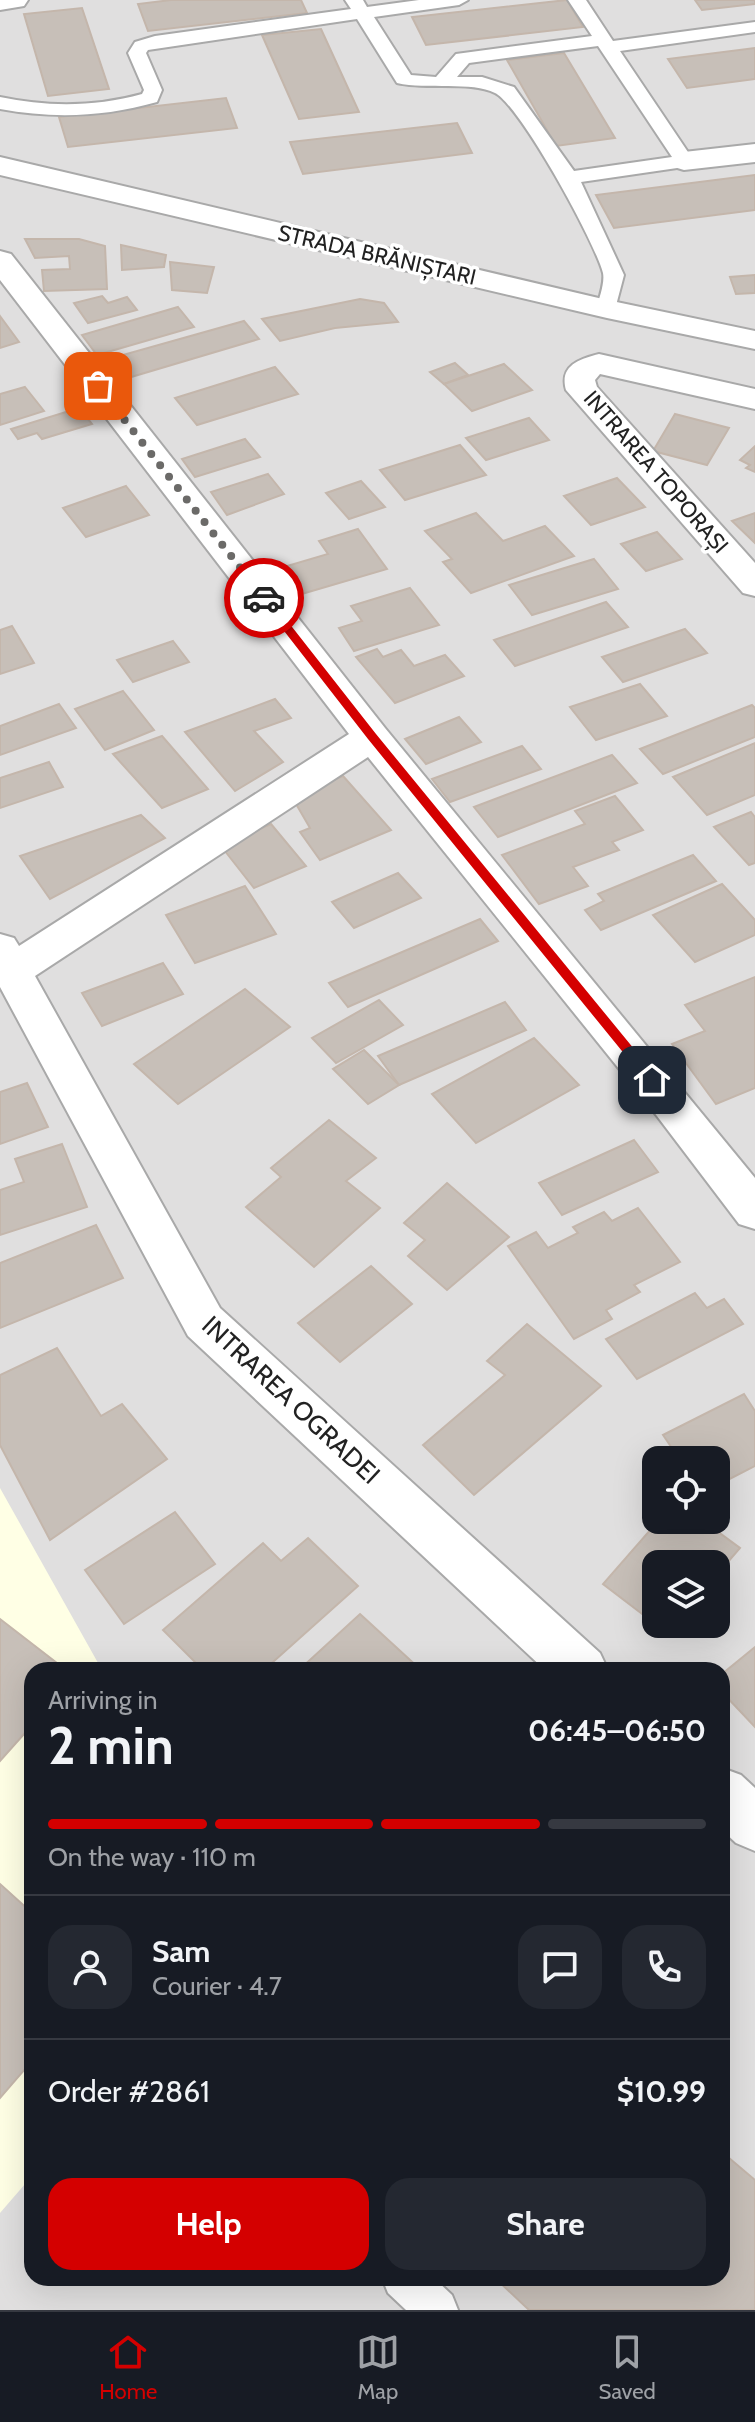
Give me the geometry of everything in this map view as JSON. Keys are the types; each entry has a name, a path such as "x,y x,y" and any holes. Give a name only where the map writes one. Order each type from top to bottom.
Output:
{"street":[{"path":"0,2 15,0"},
{"path":"684,161 755,153"},
{"name":"STRADA BRĂNIȘTARI","path":"0,166 607,309 755,340"},
{"path":"0,260 372,737 672,1104 755,1211"},
{"name":"INTRAREA TOPORAȘI","path":"755,399 599,364 588,366 580,373 582,390 755,585"},
{"path":"6,960 372,737"},
{"name":"INTRAREA OGRADEI","path":"6,960 204,1322 573,1662"},
{"path":"730,1801 755,1824"}],"lane":[{"path":"0,103 46,111 136,103 150,98 153,90 137,53 141,46 358,6 459,0"},
{"path":"569,178 684,161 577,0"},
{"path":"358,6 404,79 417,83 495,84 507,91 569,178 614,275 607,309"},
{"path":"441,83 463,58 755,27"},
{"path":"412,2286 437,2310"}],"shaded area":[{"path":"0,0 755,0 755,2310 0,2310"},
{"path":"0,1488 98,1662 24,1662 24,2185 0,2213"}],"building":[{"path":"171,0 301,0 307,13 148,31 138,4"},
{"path":"567,0 583,27 426,45 412,17"},
{"path":"695,0 755,0 755,4 702,10"},
{"path":"82,8 109,89 48,96 24,14"},
{"path":"321,29 359,112 299,119 262,35"},
{"path":"755,48 755,79 687,88 668,59"},
{"path":"564,53 615,138 556,146 507,60"},
{"path":"226,98 237,128 68,147 59,117"},
{"path":"457,123 472,153 303,174 290,142"},
{"path":"755,175 755,210 614,228 596,195"},
{"path":"25,239 79,239 105,246 107,289 44,291 42,270 70,269 69,256 35,258"},
{"path":"121,245 166,255 164,267 122,270"},
{"path":"170,262 214,267 207,293 172,290"},
{"path":"755,275 755,293 736,294 730,277"},
{"path":"102,296 108,303 127,297 137,310 88,323 74,303"},
{"path":"360,299 384,303 398,322 335,328 280,341 262,319"},
{"path":"178,307 194,327 97,355 82,335"},
{"path":"0,316 19,342 0,348"},
{"path":"244,321 259,339 121,380 105,360"},
{"path":"455,363 468,375 444,384 430,372"},
{"path":"504,364 532,390 472,411 444,384"},
{"path":"275,367 298,394 197,425 175,398"},
{"path":"25,387 44,411 0,425 0,394"},
{"path":"79,408 92,424 42,439 37,433 18,439 11,429"},
{"path":"675,414 729,428 707,465 653,451"},
{"path":"529,418 549,440 486,460 466,438"},
{"path":"245,439 260,457 195,477 182,459"},
{"path":"460,445 486,475 405,500 380,470"},
{"path":"755,446 755,472 746,468 750,465 740,460"},
{"path":"268,474 284,494 227,515 211,492"},
{"path":"617,478 645,507 591,525 564,496"},
{"path":"361,481 385,507 349,519 326,493"},
{"path":"126,486 149,515 86,537 63,508"},
{"path":"476,513 503,541 545,526 574,556 471,593 443,562 452,559 425,531"},
{"path":"755,513 755,543 732,521"},
{"path":"358,529 387,569 288,598 270,571 328,554 319,541"},
{"path":"657,532 682,559 646,571 621,544"},
{"path":"594,559 618,589 532,615 509,585"},
{"path":"410,588 439,625 354,651 339,628 362,621 351,606"},
{"path":"606,602 628,627 515,666 494,640"},
{"path":"12,626 34,663 0,674 0,630"},
{"path":"685,629 707,653 623,682 602,657"},
{"path":"173,641 189,662 133,682 117,660"},
{"path":"377,649 383,657 401,650 414,666 445,655 464,676 395,703 356,657"},
{"path":"640,684 667,716 596,740 570,707"},
{"path":"123,691 154,730 105,750 75,709"},
{"path":"275,699 291,718 254,731 283,762 235,791 185,732"},
{"path":"59,704 76,728 0,755 0,726"},
{"path":"752,705 755,708 755,737 663,774 640,749"},
{"path":"459,717 481,742 426,764 405,739"},
{"path":"162,736 208,789 162,808 113,754"},
{"path":"755,743 755,795 707,815 673,777"},
{"path":"522,746 541,769 450,802 432,779"},
{"path":"612,755 637,783 498,837 474,807"},
{"path":"49,762 63,787 0,808 0,778"},
{"path":"343,776 391,830 320,860 300,832 310,828 292,797"},
{"path":"615,796 643,830 612,842 619,850 573,867 588,886 539,904 502,855 585,824 575,811"},
{"path":"751,812 755,817 755,863 749,865 714,827"},
{"path":"141,815 165,838 50,899 20,856"},
{"path":"271,824 306,866 254,888 221,846"},
{"path":"693,855 716,881 601,930 585,910 604,901 598,894"},
{"path":"398,873 421,898 354,928 332,902"},
{"path":"722,884 755,920 755,935 695,962 653,915"},
{"path":"245,886 276,934 195,963 166,915"},
{"path":"480,919 498,941 348,1007 329,983"},
{"path":"163,963 183,994 102,1026 82,993"},
{"path":"755,977 755,1088 716,1104 672,1044 705,1031 685,1005"},
{"path":"245,989 290,1027 178,1104 134,1064"},
{"path":"379,1000 403,1025 336,1063 312,1038"},
{"path":"505,1002 526,1030 399,1085 378,1056"},
{"path":"534,1038 579,1085 476,1143 432,1094"},
{"path":"364,1050 399,1085 368,1104 333,1069"},
{"path":"27,1083 48,1127 0,1144 0,1092"},
{"path":"329,1120 376,1158 346,1181 380,1208 314,1267 246,1207 281,1177 271,1168"},
{"path":"634,1140 658,1172 562,1215 539,1183"},
{"path":"62,1144 87,1207 0,1235 0,1190 24,1182 15,1159"},
{"path":"447,1183 509,1237 447,1290 408,1256 425,1240 404,1223"},
{"path":"638,1208 680,1262 634,1285 640,1292 606,1310 612,1319 574,1339 508,1246 536,1232 548,1248 578,1233 573,1227 604,1212 612,1221"},
{"path":"96,1225 123,1278 0,1328 0,1263"},
{"path":"371,1266 412,1304 340,1362 298,1323"},
{"path":"695,1293 707,1308 724,1299 743,1324 637,1379 606,1339"},
{"path":"527,1324 601,1386 474,1495 423,1445 505,1375 487,1361"},
{"path":"57,1348 101,1416 122,1404 167,1459 50,1540 0,1445 0,1375"},
{"path":"744,1394 755,1411 755,1466 730,1479 730,1446 670,1446 663,1435"},
{"path":"175,1512 215,1564 124,1624 85,1570"},
{"path":"647,1534 721,1534 740,1548 730,1560 730,1550 642,1550 642,1614 603,1584"},
{"path":"308,1538 358,1586 273,1662 195,1662 163,1630 263,1543 281,1561"},
{"path":"360,1614 412,1662 308,1662"},
{"path":"0,1619 56,1662 24,1662 24,1734 0,1761"},
{"path":"755,1647 755,1727 730,1700 730,1667"},
{"path":"0,1884 24,1906 24,2070 0,2098"},
{"path":"730,2159 755,2180 755,2310 529,2310 504,2286 730,2286"}],"way so far":[{"path":"98,386 264,598"}],"route":[{"path":"264,598 372,737 652,1080"}]}
